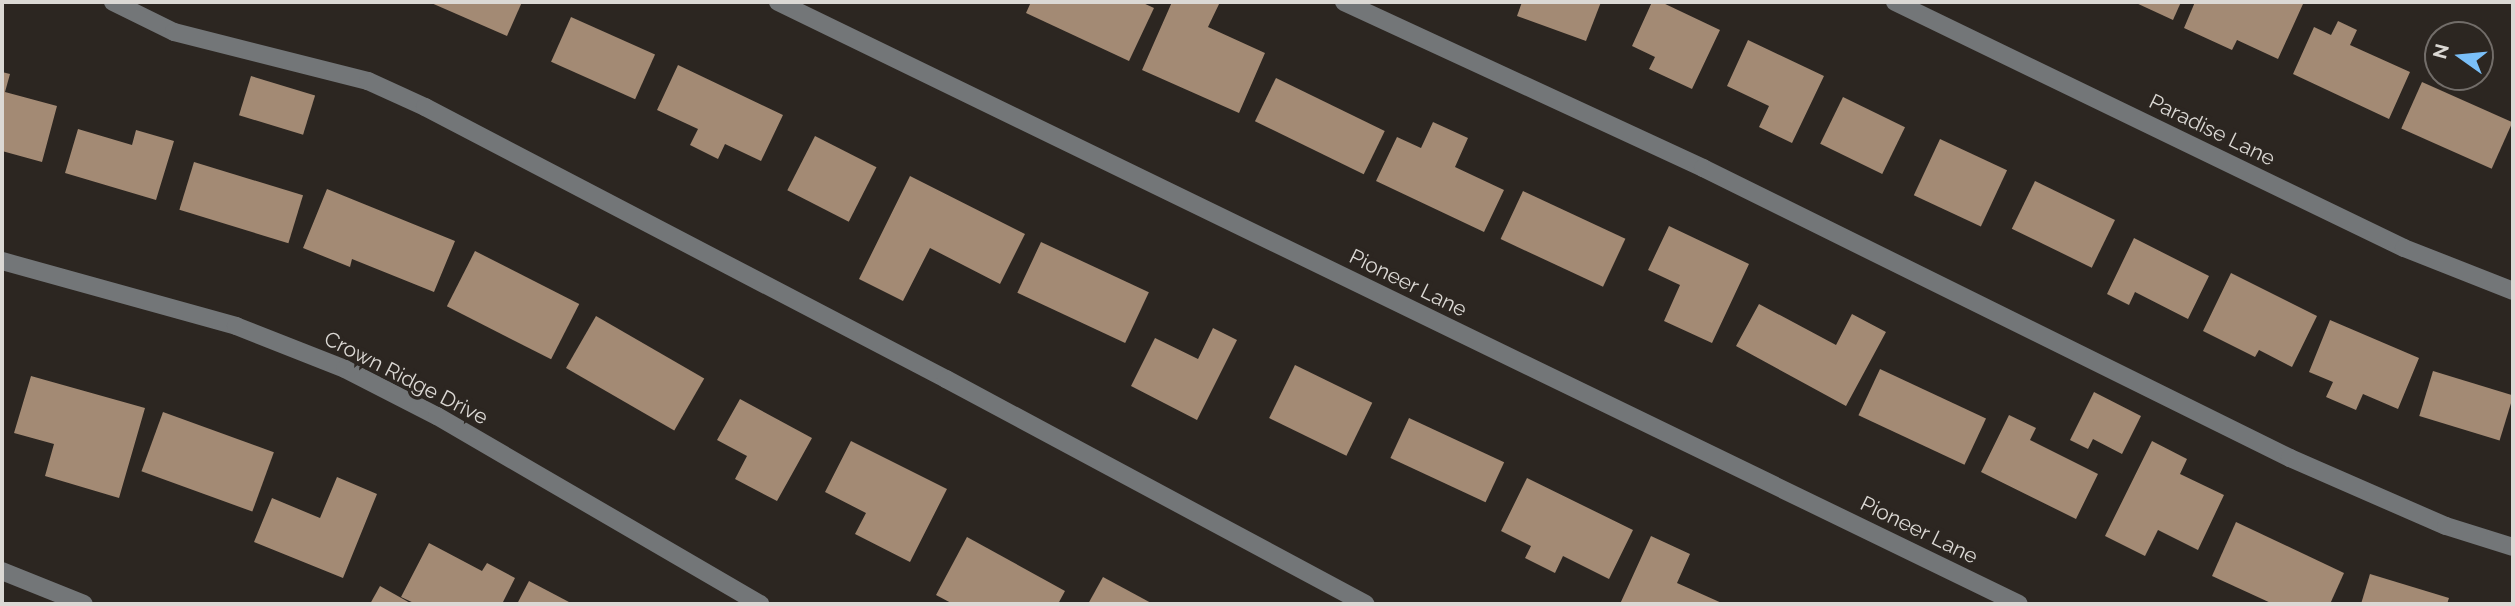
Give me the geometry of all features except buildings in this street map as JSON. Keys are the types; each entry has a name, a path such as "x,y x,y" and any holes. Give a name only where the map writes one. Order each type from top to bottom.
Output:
{"street":[{"path":"113,2 174,32 368,81 425,107 946,379 1366,604"},
{"name":"Pioneer Lane","path":"778,2 2019,604"},
{"path":"1343,2 1703,168 2290,458 2446,526 2513,547"},
{"name":"Paradise Lane","path":"1895,2 2404,248 2513,291"},
{"name":"Crown Ridge Drive","path":"2,261 236,326 345,369 437,416 760,604"},
{"path":"2,571 84,604"}]}
